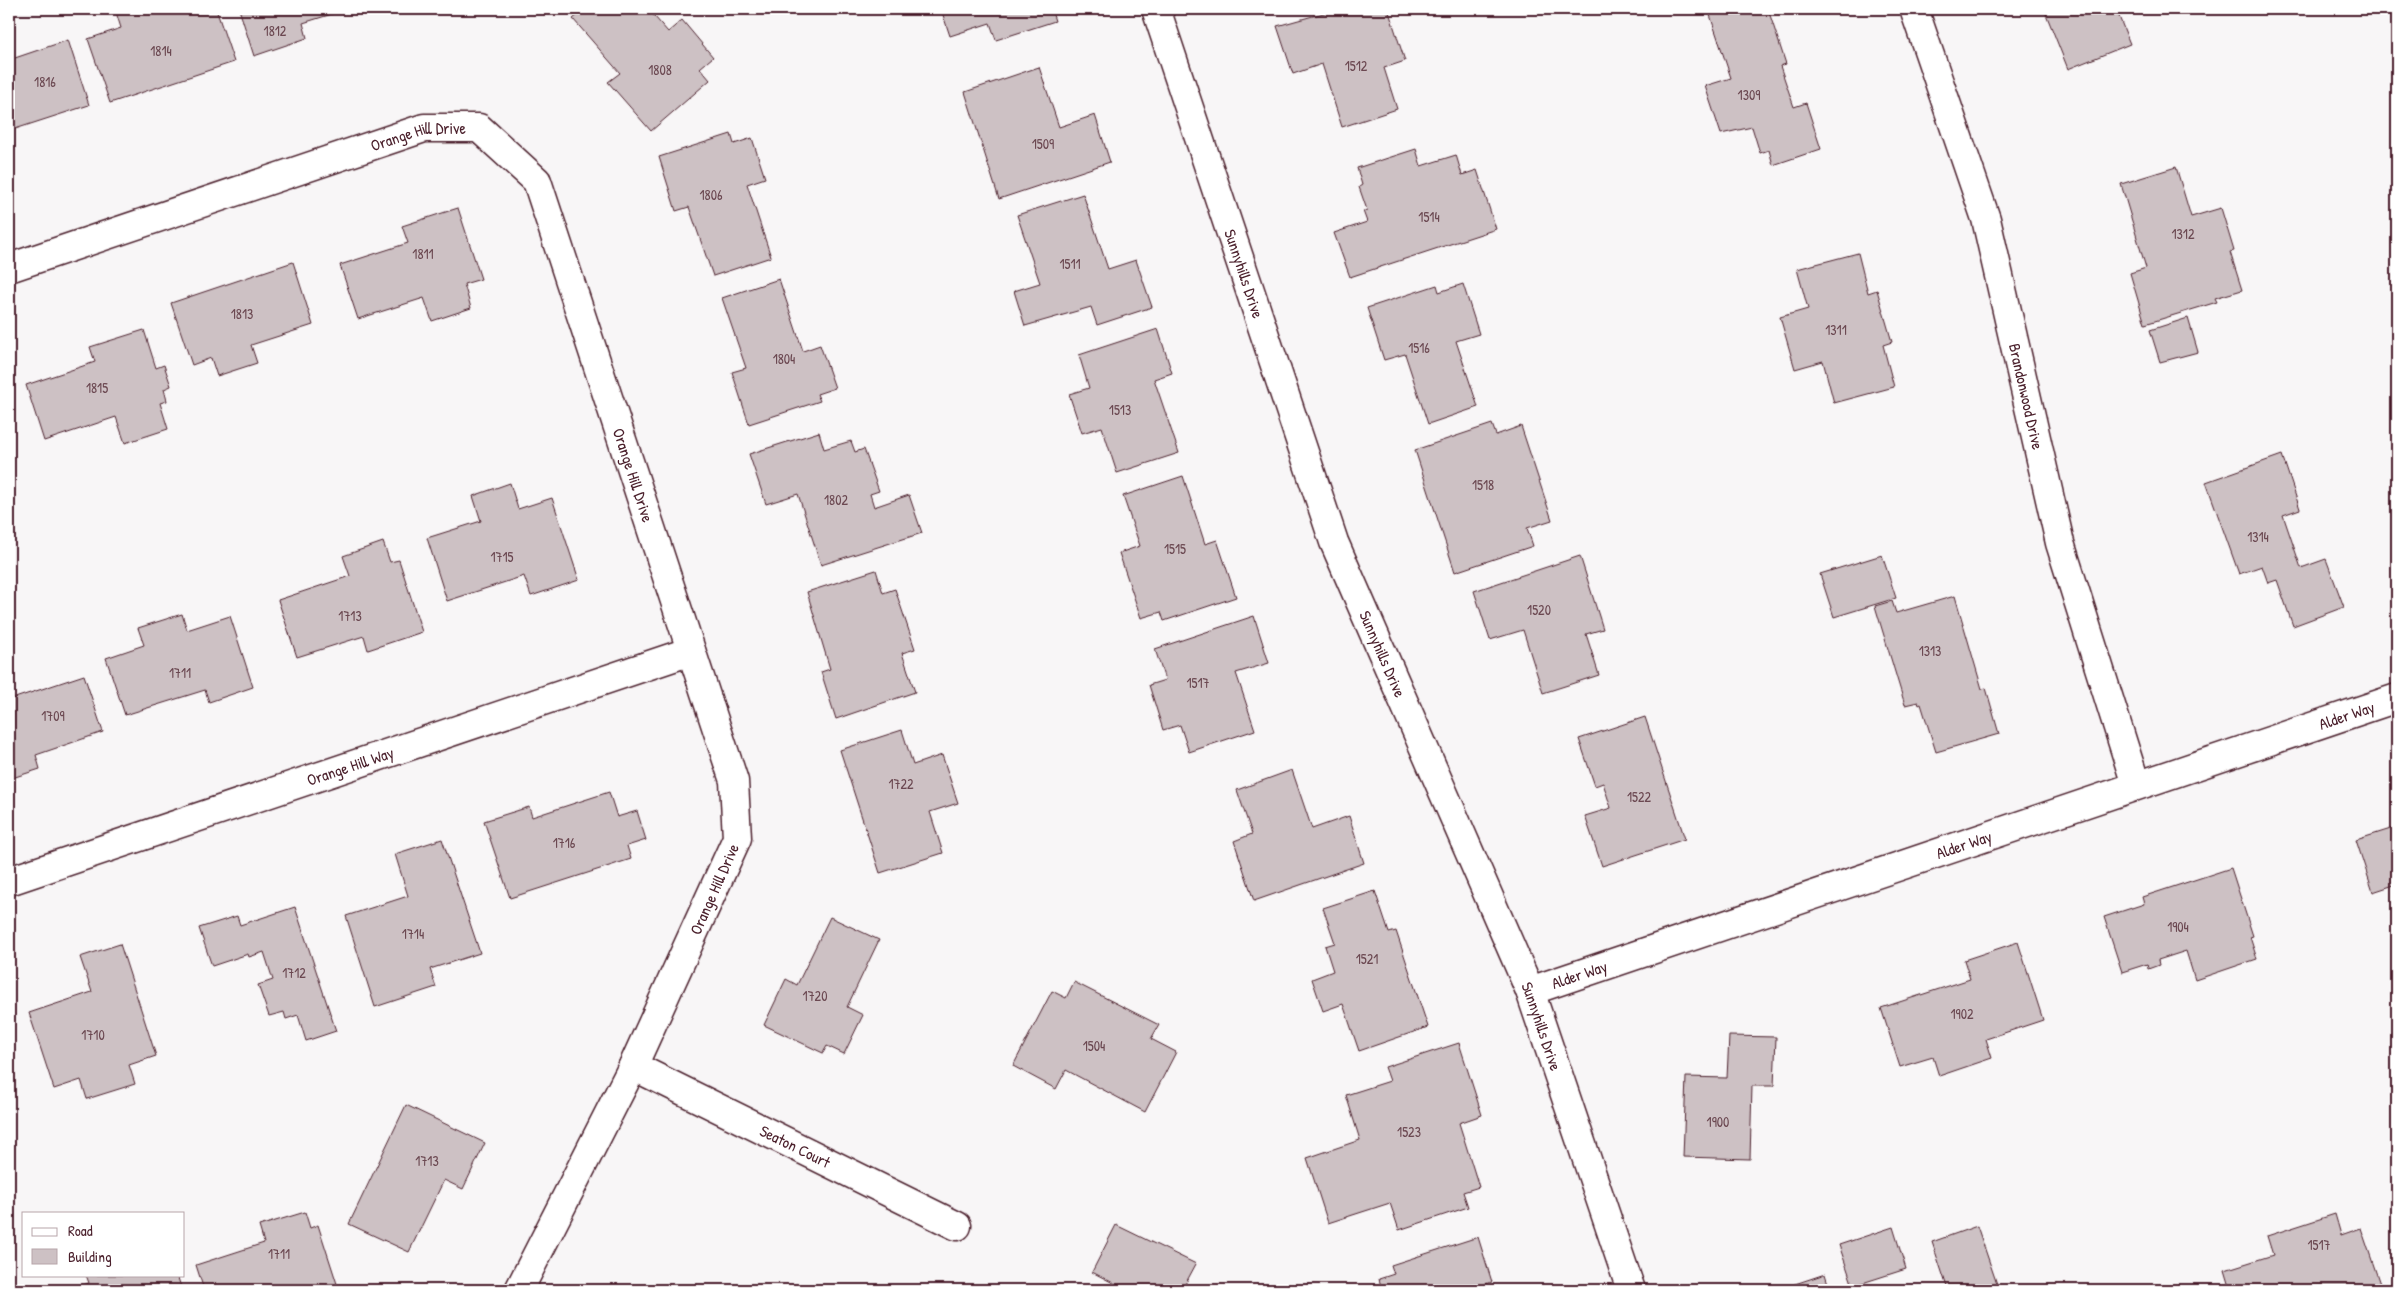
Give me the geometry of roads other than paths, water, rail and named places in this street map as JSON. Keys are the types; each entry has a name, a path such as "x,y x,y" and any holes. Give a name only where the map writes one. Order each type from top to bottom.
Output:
{"street":[{"name":"Sunnyhills Drive","path":"1156,9 1334,542 1530,991 1632,1290"},
{"name":"Brandonwood Drive","path":"1914,9 1986,219 2060,543 2136,785"},
{"name":"Orange Hill Drive","path":"9,268 424,128 479,128 537,181 734,781 737,838 633,1066 519,1290"},
{"name":"Orange Hill Way","path":"9,881 691,651"},
{"name":"Alder Way","path":"1530,991 2397,698"},
{"name":"Seaton Court","path":"633,1066 957,1226"}]}
